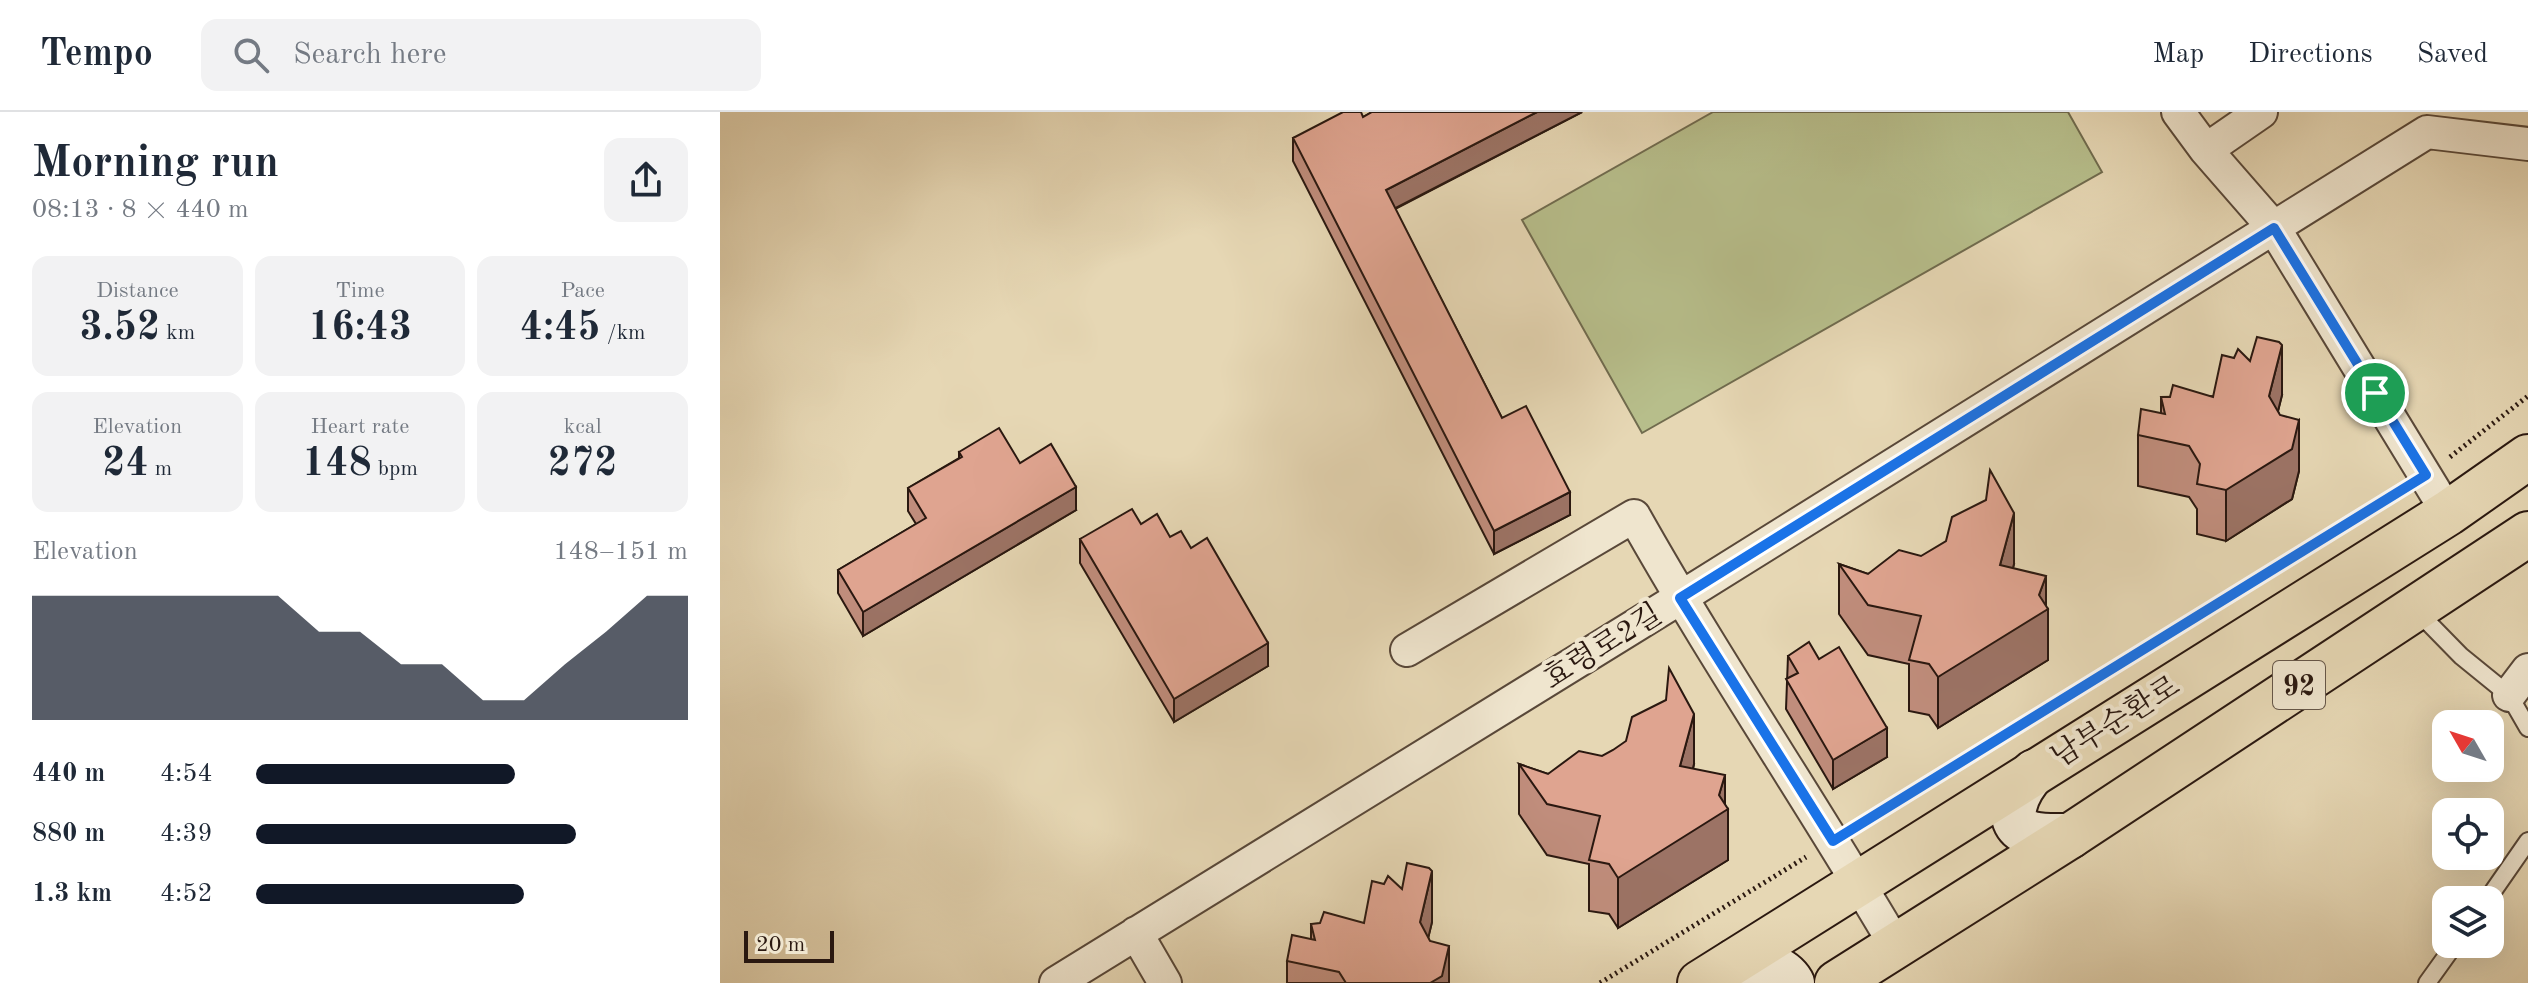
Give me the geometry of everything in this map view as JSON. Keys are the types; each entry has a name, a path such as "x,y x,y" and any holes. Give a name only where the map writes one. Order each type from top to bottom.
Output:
{"main road":[{"name":"남부순환로","path":"1717,972 2448,513 2528,457"},
{"name":"92","path":"1837,983 2070,836 2528,534"},
{"path":"2034,772 2021,786 2013,806 2020,829 2030,834 2070,836"},
{"path":"1717,972 1773,967 1783,971 1792,983"}],"street":[{"path":"2178,112 2206,150 2274,228 2448,513"},
{"path":"2206,150 2261,112"},
{"name":"효령로2길","path":"1056,983 2427,132 2528,144"},
{"path":"1407,650 1634,516 1680,598 1896,946"},
{"path":"1136,933 1165,983"}],"lane":[{"path":"2415,609 2461,656 2518,682 2528,728"},
{"path":"2497,886 2528,841"},
{"path":"2427,983 2445,958"}],"path":[{"path":"1600,983 2426,475 2528,396"}],"green space":[{"path":"1713,112 2068,112 2102,172 1642,433 1522,220"}],"building":[{"path":"1343,112 1361,112 1363,117 1372,112 1537,112 1386,190 1502,418 1526,406 1570,492 1494,531 1293,138"},
{"path":"2257,337 2282,345 2269,396 2280,415 2299,420 2292,449 2226,490 2197,484 2200,464 2189,446 2138,435 2141,409 2165,414 2161,397 2170,397 2173,385 2213,397 2222,355 2234,358 2238,349 2250,361"},
{"path":"999,428 1020,463 1051,444 1076,487 863,612 838,570 926,518 908,488 962,457 959,452"},
{"path":"1990,470 2014,513 2000,565 2046,576 2039,595 2048,609 1938,677 1929,664 1909,660 1921,616 1868,605 1839,564 1868,574 1899,550 1921,556 1946,541 1952,517 1986,500"},
{"path":"1132,509 1141,524 1157,514 1170,537 1181,531 1191,548 1207,538 1268,643 1174,699 1080,539"},
{"path":"1809,642 1819,659 1839,647 1887,728 1833,760 1786,679 1798,673 1788,656"},
{"path":"1669,668 1694,714 1680,766 1725,775 1719,795 1728,809 1618,878 1609,864 1589,860 1600,816 1547,804 1519,764 1548,774 1579,751 1602,756 1613,750 1626,741 1632,717 1666,700"},
{"path":"1407,863 1432,871 1420,922 1430,941 1449,946 1442,976 1430,983 1346,983 1339,972 1287,961 1292,935 1315,940 1311,924 1320,923 1324,912 1364,923 1372,881 1384,884 1388,876 1402,889"}],"route":[{"path":"2274,228 2375,393 2426,475 1833,841 1680,598 2274,228"}]}
